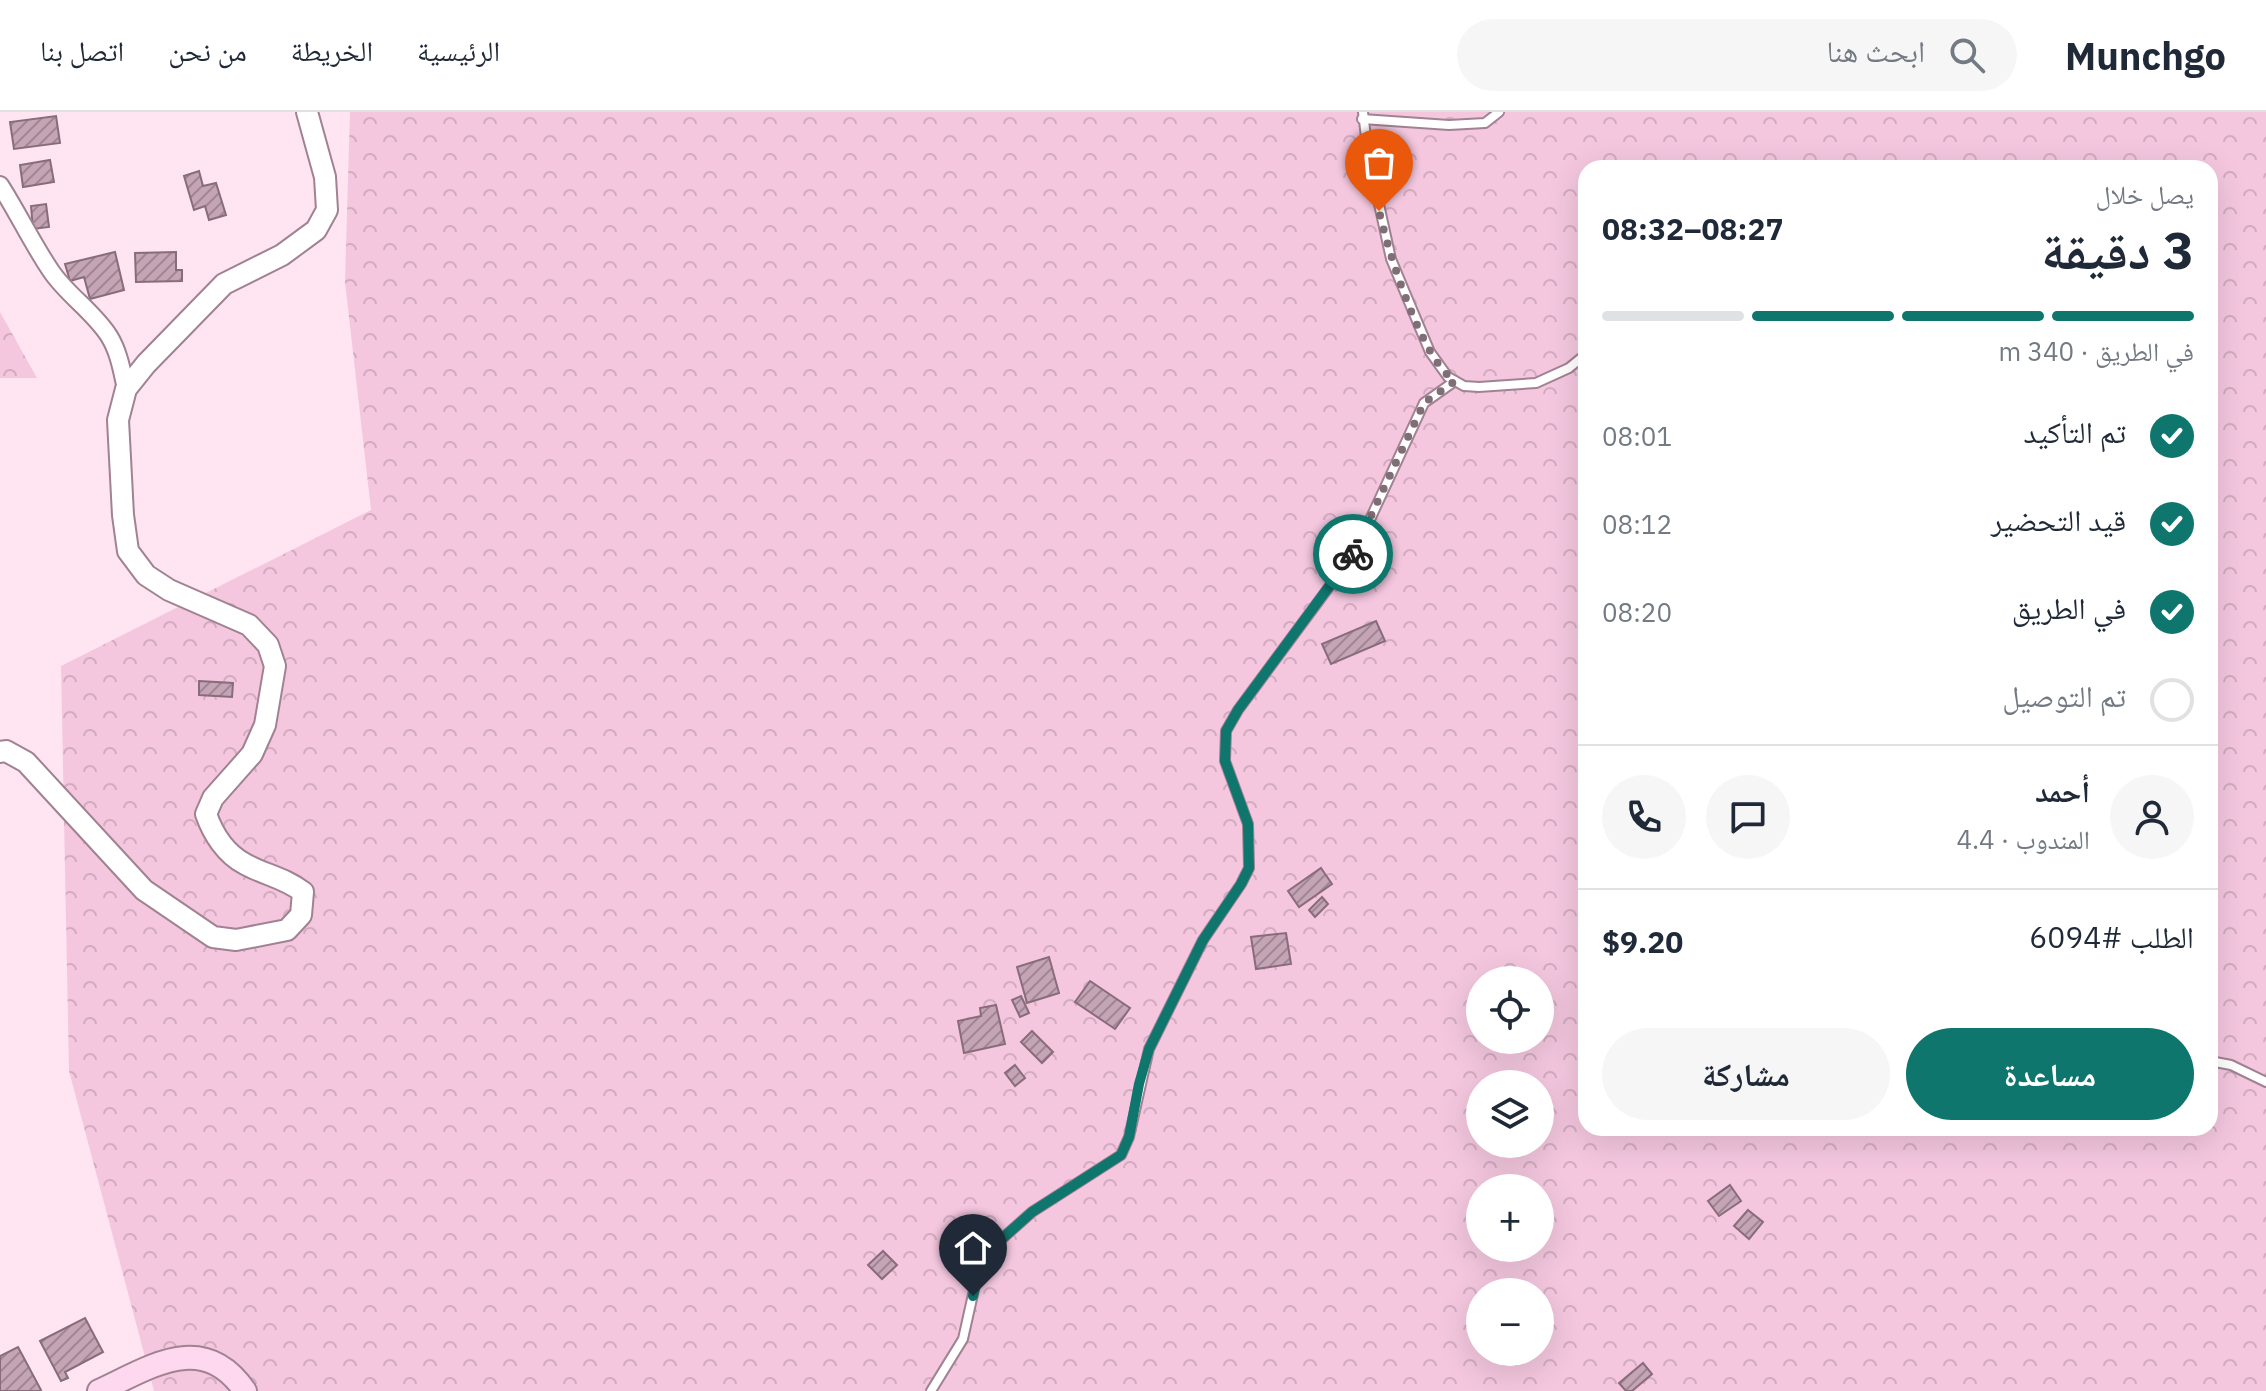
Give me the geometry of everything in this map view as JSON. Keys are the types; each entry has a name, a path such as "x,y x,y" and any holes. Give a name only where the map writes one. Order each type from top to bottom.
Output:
{"main road":[{"path":"99,1391 171,1359 204,1357 232,1373 245,1391"}],"street":[{"path":"0,752 6,751 26,762 144,890 213,937 236,940 287,930 301,915 303,892 290,881 242,863 215,836 206,814 213,798 252,754 265,725 275,666 268,645 249,625 169,590 146,575 128,551 118,420 126,389 146,364 224,284 282,255 316,230 327,210 325,177 307,112"},
{"path":"0,185 50,271 108,336 120,362 126,389"}],"lane":[{"path":"1499,112 1485,123 1449,125 1362,115 1391,259 1430,352 1448,377 1464,386 1536,383 1578,361"},
{"path":"931,1391 963,1339 980,1263 987,1252 1032,1212 1121,1155 1129,1137 1149,1049 1203,940 1249,868 1248,824 1225,761 1226,731 1238,710 1355,552 1424,403 1455,381"},
{"path":"2218,1063 2231,1065 2266,1082"}],"green space":[{"path":"350,112 2266,112 2266,1391 154,1391 69,1071 61,666 371,510 345,282"},
{"path":"0,312 37,378 0,378"}],"building":[{"path":"56,116 60,143 14,149 10,122"},
{"path":"50,160 54,182 23,187 20,165"},
{"path":"199,171 203,186 216,183 226,215 209,220 205,206 194,210 184,176"},
{"path":"46,204 49,227 33,229 31,206"},
{"path":"115,252 124,290 90,299 84,277 70,281 65,264"},
{"path":"176,252 176,270 182,270 182,281 136,282 135,253"},
{"path":"1376,621 1385,641 1331,664 1322,644"},
{"path":"199,681 233,683 232,697 199,695"},
{"path":"1321,868 1332,884 1299,907 1288,891"},
{"path":"1322,897 1328,904 1315,917 1309,910"},
{"path":"1286,933 1291,964 1256,969 1251,937"},
{"path":"1049,957 1059,993 1027,1003 1017,967"},
{"path":"1090,981 1130,1008 1115,1029 1075,1002"},
{"path":"1021,996 1029,1013 1020,1017 1012,1000"},
{"path":"996,1005 1005,1044 964,1053 958,1021 981,1016 980,1008"},
{"path":"1032,1031 1053,1052 1042,1063 1021,1042"},
{"path":"1015,1065 1025,1078 1015,1086 1005,1073"},
{"path":"1730,1185 1741,1201 1719,1216 1708,1201"},
{"path":"1748,1210 1763,1222 1749,1239 1734,1226"},
{"path":"883,1251 897,1265 882,1279 868,1265"},
{"path":"85,1318 103,1352 65,1372 68,1378 61,1381 40,1341"},
{"path":"18,1347 40,1391 0,1391 0,1356"},
{"path":"1643,1363 1652,1374 1632,1391 1626,1391 1619,1383"}],"way so far":[{"path":"1353,554 1424,403 1455,381 1448,377 1430,352 1417,324 1391,259 1379,211"}],"route":[{"path":"973,1296 980,1263 1003,1236 1072,1184 1121,1155 1129,1137 1149,1049 1203,940 1249,868 1248,824 1225,761 1226,731 1268,668 1353,554"}]}
